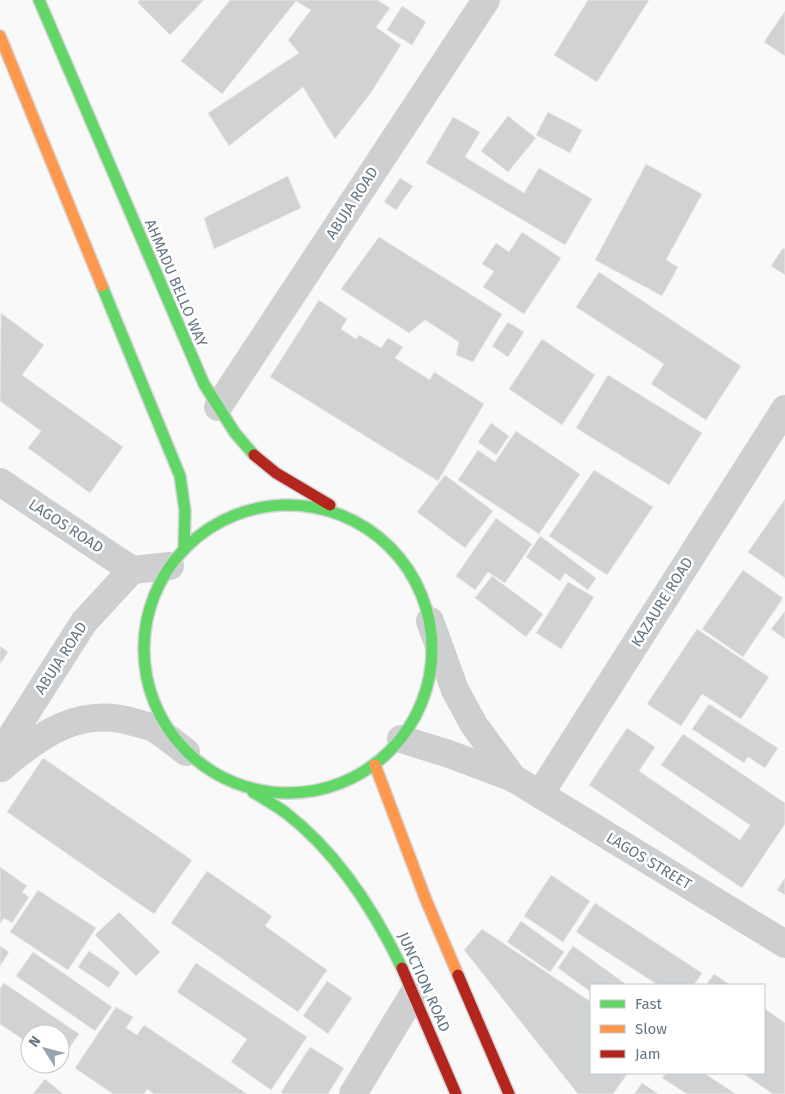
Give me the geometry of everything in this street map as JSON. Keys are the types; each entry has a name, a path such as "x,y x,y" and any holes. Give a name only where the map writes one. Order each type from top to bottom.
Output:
{"main road":[{"name":"AHMADU BELLO WAY","path":"39,0 204,384 218,407 248,448 279,475 357,521"},
{"path":"0,36 180,476 185,512 177,557 149,612 144,662 157,711 186,752 214,774 245,787 290,794 334,786 375,764 401,739 422,703 432,662 430,621 416,581 392,546 357,521 313,506 266,506 221,521 177,557"},
{"path":"375,764 426,900 509,1094"},
{"name":"JUNCTION ROAD","path":"245,787 290,816 327,850 358,889 394,946 456,1094"}],"street":[{"name":"ABUJA ROAD","path":"218,407 486,0"},
{"name":"KAZAURE ROAD","path":"540,794 785,409"},
{"name":"LAGOS ROAD","path":"0,482 132,570"},
{"path":"132,570 177,557"},
{"name":"ABUJA ROAD","path":"0,754 84,622 132,570"},
{"name":"LAGOS STREET","path":"430,621 460,699 474,725 513,778"},
{"path":"0,769 37,740 60,727 91,717 120,718 153,728 186,752"},
{"name":"LAGOS STREET","path":"401,739 449,754 513,778 785,944"},
{"path":"353,1094 414,993"}],"building":[{"path":"140,0 204,0 170,35 138,3"},
{"path":"230,0 377,0 390,8 376,27 401,45 370,94 335,139 303,87 229,146 208,113 299,53 288,40 311,10 296,1 222,94 181,61"},
{"path":"588,0 649,0 597,82 554,55"},
{"path":"402,6 426,22 412,45 387,30"},
{"path":"785,11 785,56 764,42"},
{"path":"548,112 582,130 570,153 536,135"},
{"path":"508,116 536,138 508,172 481,151"},
{"path":"453,117 480,132 465,157 524,193 539,168 592,199 565,245 426,163"},
{"path":"646,164 702,194 666,260 678,267 662,296 595,260"},
{"path":"288,176 301,208 214,249 204,218"},
{"path":"400,178 413,186 396,210 384,202"},
{"path":"522,232 561,258 524,314 483,287 494,271 482,264 496,243 509,252"},
{"path":"379,237 502,314 473,362 456,355 459,342 425,320 409,333 341,289"},
{"path":"783,248 785,249 785,275 771,266"},
{"path":"599,272 741,366 706,420 651,384 664,364 576,307"},
{"path":"319,300 347,319 341,329 356,339 359,335 381,348 388,338 403,347 395,358 430,380 434,372 484,404 438,481 270,377"},
{"path":"1,313 44,345 22,375 123,447 90,493 28,448 41,431 0,401"},
{"path":"508,322 524,332 508,357 492,346"},
{"path":"542,339 595,375 562,425 509,389"},
{"path":"608,375 702,433 669,485 576,428"},
{"path":"491,423 509,436 496,455 478,442"},
{"path":"516,431 580,474 539,534 458,480 478,450 495,462"},
{"path":"594,470 653,507 607,575 549,536"},
{"path":"445,475 493,511 465,548 417,512"},
{"path":"785,499 785,578 748,552"},
{"path":"496,518 532,544 505,583 488,572 475,590 456,576"},
{"path":"540,536 596,578 588,590 565,573 560,581 526,557"},
{"path":"743,570 783,598 743,657 702,629"},
{"path":"492,576 543,614 526,637 475,598"},
{"path":"568,582 594,597 561,649 536,633"},
{"path":"785,611 785,639 771,629"},
{"path":"697,629 769,677 741,719 702,694 681,726 647,704"},
{"path":"0,646 8,652 0,664"},
{"path":"709,704 778,748 765,768 748,757 744,763 692,729"},
{"path":"627,728 655,747 639,771 740,840 750,825 661,765 683,734 785,803 785,824 742,888 589,785"},
{"path":"43,758 192,860 154,914 7,812"},
{"path":"0,867 27,886 22,892 29,897 12,923 4,918 0,924"},
{"path":"207,871 272,916 265,926 327,970 298,1012 171,923"},
{"path":"551,875 590,901 563,942 524,916"},
{"path":"785,878 785,895 777,890"},
{"path":"38,890 96,928 68,970 10,932"},
{"path":"595,903 702,973 695,984 656,984 576,932"},
{"path":"119,912 160,952 136,976 95,935"},
{"path":"521,921 564,952 550,972 507,942"},
{"path":"482,929 590,1001 590,1074 627,1074 613,1094 578,1094 464,950"},
{"path":"0,946 9,952 0,966"},
{"path":"573,946 626,984 590,984 590,991 558,968"},
{"path":"89,951 120,972 109,988 78,967"},
{"path":"33,952 112,1007 95,1031 16,976"},
{"path":"196,963 307,1037 271,1090 231,1062 247,1039 177,992"},
{"path":"714,974 729,984 707,984"},
{"path":"327,981 352,998 328,1034 303,1016"},
{"path":"4,983 64,1024 20,1024 20,1037 0,1024 0,988"},
{"path":"116,1007 133,1017 126,1028 137,1035 144,1025 247,1094 154,1094 147,1089 144,1094 113,1094 75,1068"},
{"path":"765,1009 785,1023 785,1094 773,1094 743,1074 765,1074"},
{"path":"70,1028 79,1034 70,1047"},
{"path":"310,1047 344,1068 328,1094 284,1094 281,1092"},
{"path":"665,1074 706,1074 736,1094 687,1094 662,1078"},
{"path":"45,1079 62,1093 62,1094 33,1094"},
{"path":"642,1083 648,1087 658,1094 634,1094"}],"traffic: fast":[{"path":"39,0 204,384 235,433 254,455"},
{"path":"102,286 180,476 185,511 184,549"},
{"path":"288,505 316,508 343,516 356,522 390,547 415,581 421,594 429,621 432,649 429,677 421,704 415,717 390,751 356,776 343,782 316,790 288,793 260,790 233,782 220,776 186,751 161,717 155,704 147,677 144,649 147,621 155,594 161,581 186,547 220,522 233,516 260,508 288,505"},
{"path":"253,792 286,813 305,829 338,864 367,904 402,968"}],"traffic: slow":[{"path":"0,36 102,286"},
{"path":"375,765 426,900 458,975"}],"traffic: jam":[{"path":"254,455 276,473 330,505"},
{"path":"402,968 456,1094"},
{"path":"458,975 509,1094"}]}
